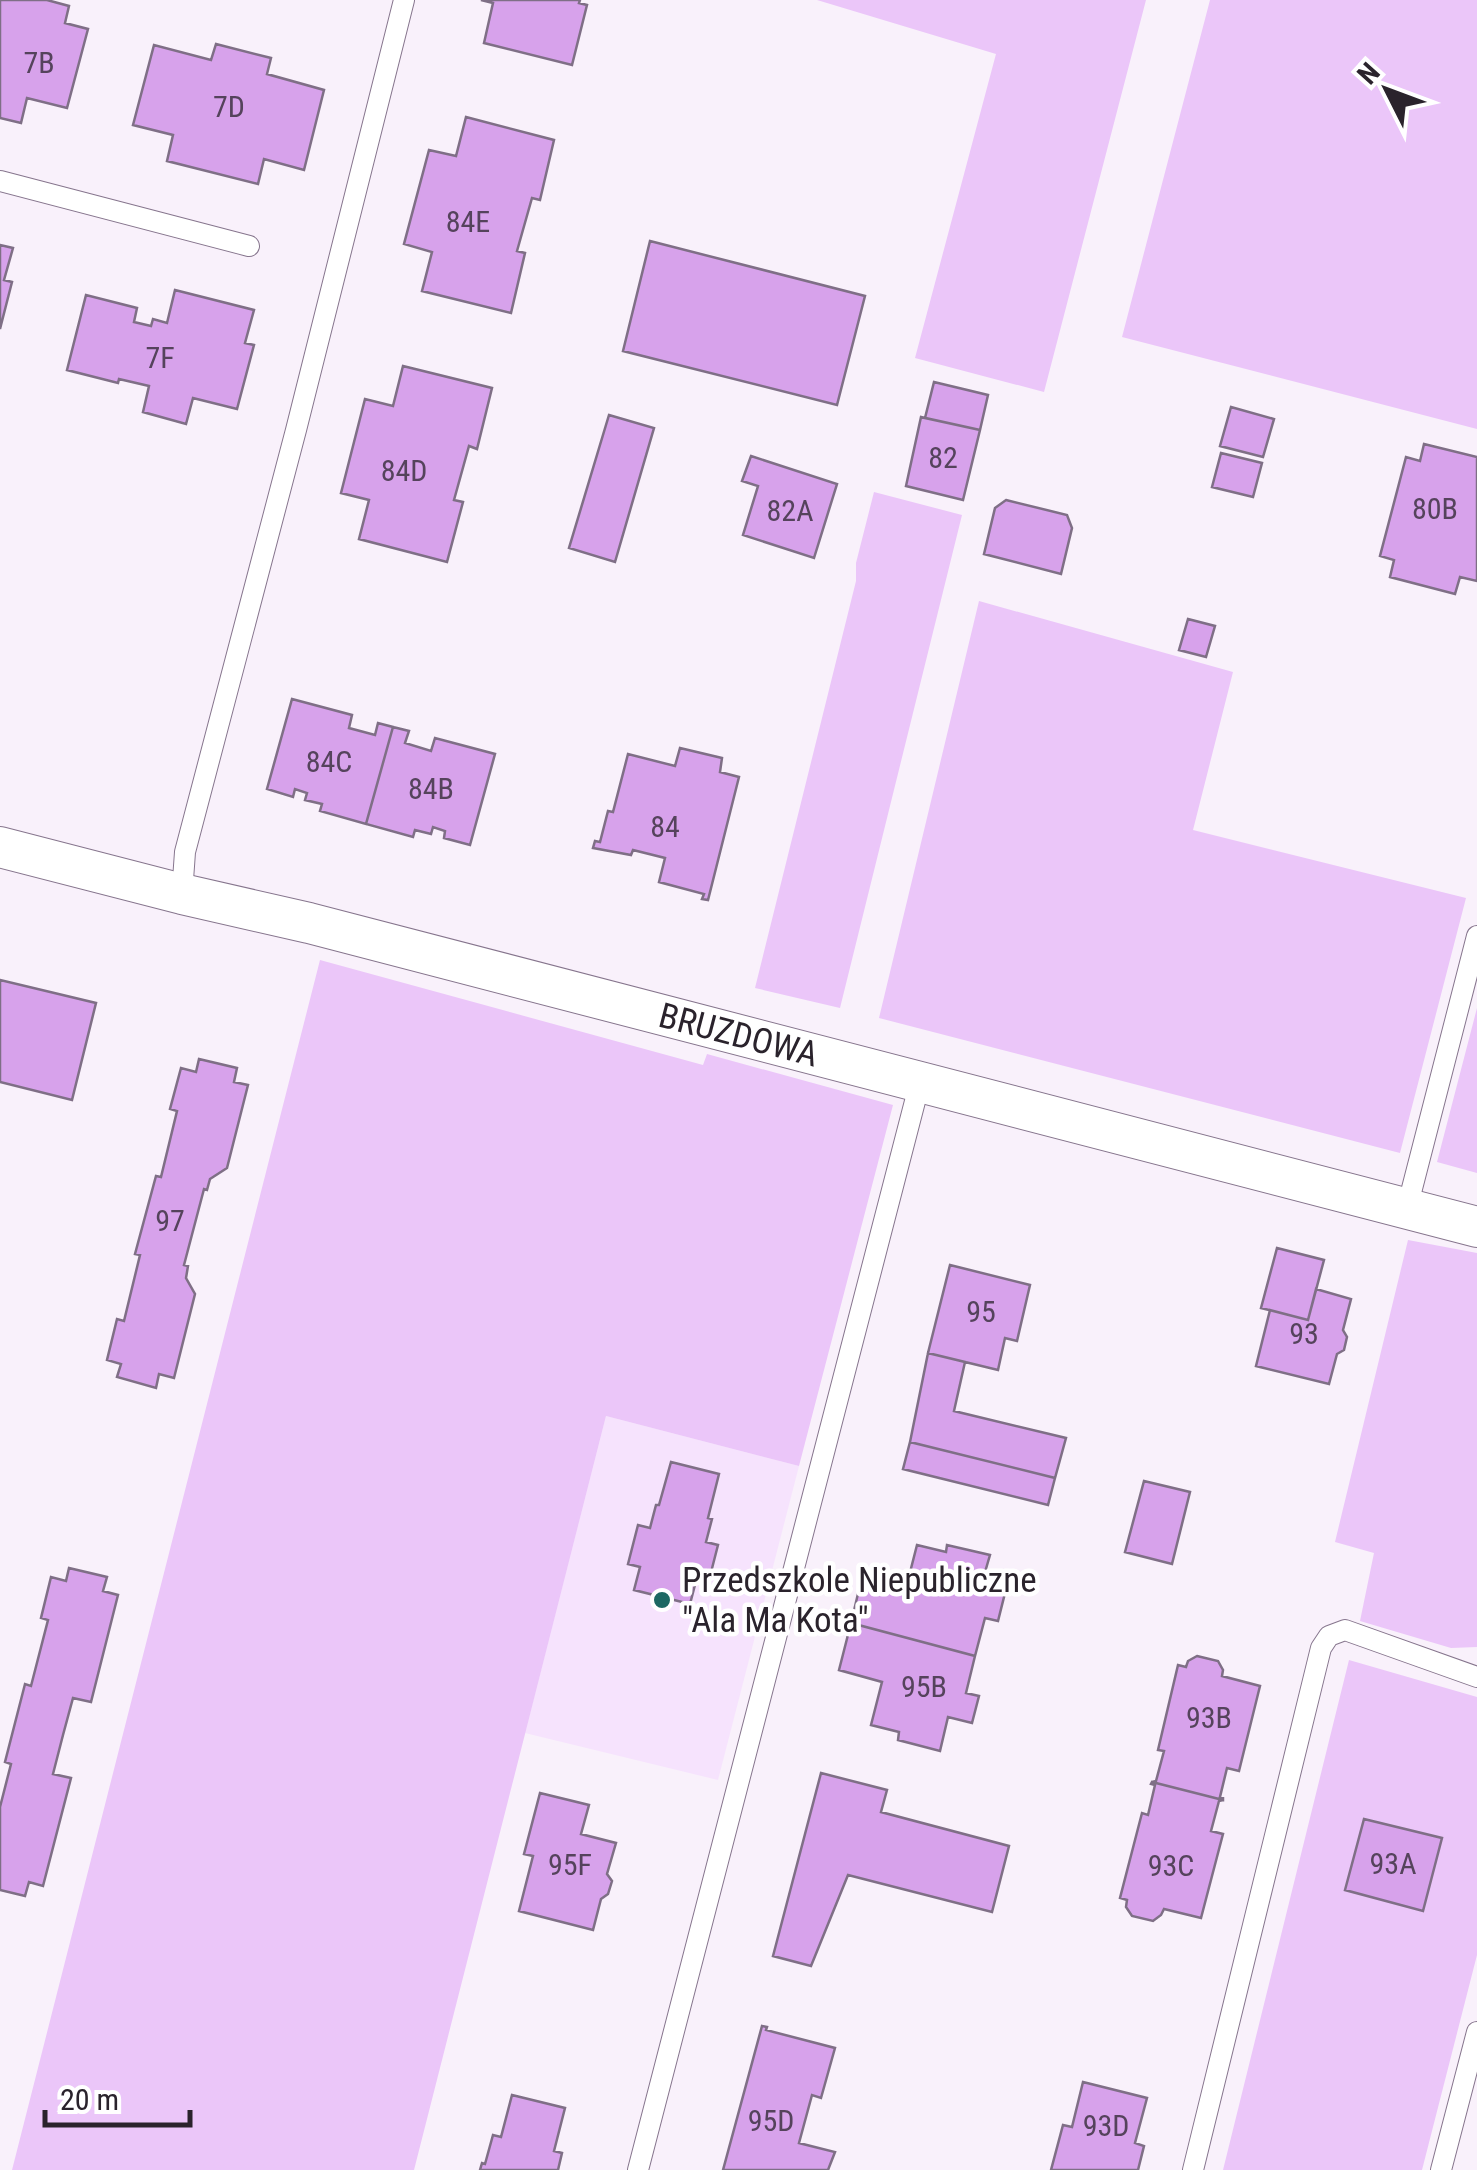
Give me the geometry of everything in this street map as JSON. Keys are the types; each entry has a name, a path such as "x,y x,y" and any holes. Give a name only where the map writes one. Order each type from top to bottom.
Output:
{"street":[{"name":"BRUZDOWA","path":"0,847 309,923 1477,1226"}],"lane":[{"path":"182,894 185,852 404,0"},
{"path":"0,181 250,246"},
{"path":"1406,1208 1477,936"},
{"path":"638,2170 920,1082"},
{"path":"1192,2170 1321,1648 1329,1636 1345,1630 1477,1677"},
{"path":"1441,2170 1477,2032"}],"shaded area":[{"path":"817,0 1146,0 1044,392 915,358 996,54"},
{"path":"1210,0 1477,0 1477,429 1122,337"},
{"path":"874,492 962,515 840,1008 755,988 856,581 856,563"},
{"path":"979,601 1233,672 1193,830 1466,898 1400,1153 879,1018"},
{"path":"320,960 703,1065 707,1054 893,1105 799,1466 606,1416 414,2170 12,2170"},
{"path":"1477,1008 1477,1173 1437,1162"},
{"path":"1408,1240 1477,1253 1477,1647 1451,1648 1360,1621 1374,1553 1335,1542"},
{"name":"Przedszkole Niepubliczne \"Ala Ma Kota\"","path":"606,1416 799,1466 718,1780 525,1733"},
{"path":"1349,1660 1477,1697 1477,1955 1422,2170 1223,2170"}],"building":[{"path":"0,0 47,0 69,6 65,23 88,29 67,108 27,98 21,123 0,118"},
{"path":"481,0 580,0 579,3 587,5 572,65 484,43 493,3"},
{"path":"216,44 271,58 267,74 324,90 304,170 264,159 258,184 167,161 173,135 133,125 154,45 211,60"},
{"path":"466,117 554,140 540,200 532,198 517,251 525,253 511,313 422,291 432,252 404,244 429,150 456,156"},
{"path":"650,241 865,296 837,405 623,351"},
{"path":"0,245 13,248 4,280 12,282 0,329"},
{"path":"175,290 254,310 245,343 254,345 237,409 193,398 186,424 143,412 149,386 67,370 86,295 137,308 134,322 151,326 153,319 167,323"},
{"path":"403,366 492,388 477,449 469,446 454,500 463,502 447,562 359,539 369,500 341,493 365,399 393,406"},
{"path":"934,382 988,395 980,430 925,418"},
{"path":"1231,407 1274,419 1263,457 1220,446"},
{"path":"609,415 654,428 615,562 569,548"},
{"path":"921,417 980,430 963,500 906,486"},
{"path":"1424,444 1477,457 1477,581 1460,577 1455,594 1390,577 1394,560 1380,556 1406,457 1420,461"},
{"path":"1221,453 1262,463 1253,497 1212,487"},
{"path":"751,456 837,484 814,558 743,535 758,486 742,481"},
{"path":"1006,500 1067,515 1072,528 1061,574 984,554 995,508"},
{"path":"1188,619 1215,626 1206,657 1179,650"},
{"path":"292,699 352,715 349,728 375,735 378,723 393,727 366,824 320,811 322,804 305,800 307,793 295,789 293,797 267,789"},
{"path":"393,727 409,731 405,743 431,751 435,738 495,754 470,845 444,838 445,831 433,827 431,834 415,830 413,837 366,824"},
{"path":"680,748 722,758 720,772 739,777 708,900 702,899 704,894 659,882 665,858 633,850 631,855 593,848 595,841 600,842 608,811 613,812 628,754 675,766"},
{"path":"0,980 96,1003 72,1100 0,1082"},
{"path":"199,1059 237,1068 234,1082 248,1085 227,1168 210,1179 207,1190 204,1189 184,1265 188,1266 186,1278 195,1294 174,1378 159,1374 156,1388 117,1377 121,1364 107,1360 117,1319 124,1321 140,1255 135,1254 156,1176 161,1177 177,1111 170,1109 181,1068 196,1072"},
{"path":"1277,1248 1324,1260 1308,1320 1261,1308"},
{"path":"950,1265 1030,1285 1017,1341 1005,1338 998,1370 928,1353"},
{"path":"1316,1289 1351,1299 1343,1330 1347,1337 1344,1350 1337,1354 1329,1384 1256,1366 1270,1310 1308,1320"},
{"path":"928,1353 965,1362 954,1411 1066,1438 1055,1478 910,1442"},
{"path":"910,1442 1055,1478 1048,1505 903,1469"},
{"path":"671,1462 719,1474 706,1542 718,1545 708,1584 696,1581 690,1604 634,1590 640,1567 628,1564 638,1525 650,1528"},
{"path":"1144,1481 1190,1492 1172,1564 1125,1552"},
{"path":"917,1545 946,1552 947,1545 990,1555 981,1586 1005,1593 998,1621 985,1618 975,1656 851,1623 862,1577 906,1588"},
{"path":"69,1568 107,1577 103,1591 118,1595 91,1702 73,1698 63,1735 53,1774 71,1778 43,1886 29,1882 25,1896 0,1890 0,1807 11,1764 5,1762 25,1684 31,1686 48,1620 41,1618 51,1577 66,1581"},
{"path":"851,1623 975,1656 966,1693 979,1696 972,1723 948,1717 940,1751 898,1740 899,1732 871,1725 882,1682 839,1670"},
{"path":"1197,1656 1218,1661 1222,1676 1260,1686 1239,1771 1227,1768 1220,1797 1223,1800 1152,1782 1156,1781 1164,1751 1158,1750 1178,1665 1186,1667"},
{"path":"821,1773 887,1790 881,1812 1009,1846 992,1912 848,1875 811,1966 773,1956"},
{"path":"1152,1782 1223,1800 1219,1801 1211,1831 1223,1834 1201,1918 1164,1909 1153,1921 1132,1916 1126,1907 1127,1900 1120,1898 1142,1813 1148,1815 1155,1785"},
{"path":"540,1793 589,1805 581,1834 616,1843 607,1874 612,1881 608,1894 601,1899 593,1930 519,1911 533,1856 524,1854"},
{"path":"1364,1819 1442,1838 1423,1911 1345,1890"},
{"path":"762,2026 835,2048 821,2098 812,2095 799,2143 835,2152 828,2170 723,2170"},
{"path":"1083,2082 1147,2098 1135,2143 1144,2146 1138,2170 1051,2170 1063,2125 1072,2127"},
{"path":"512,2095 565,2108 554,2151 562,2153 558,2170 480,2170 493,2135 501,2137"}],"place":[{"name":"Przedszkole Niepubliczne \"Ala Ma Kota\"","path":"662,1600"}]}
